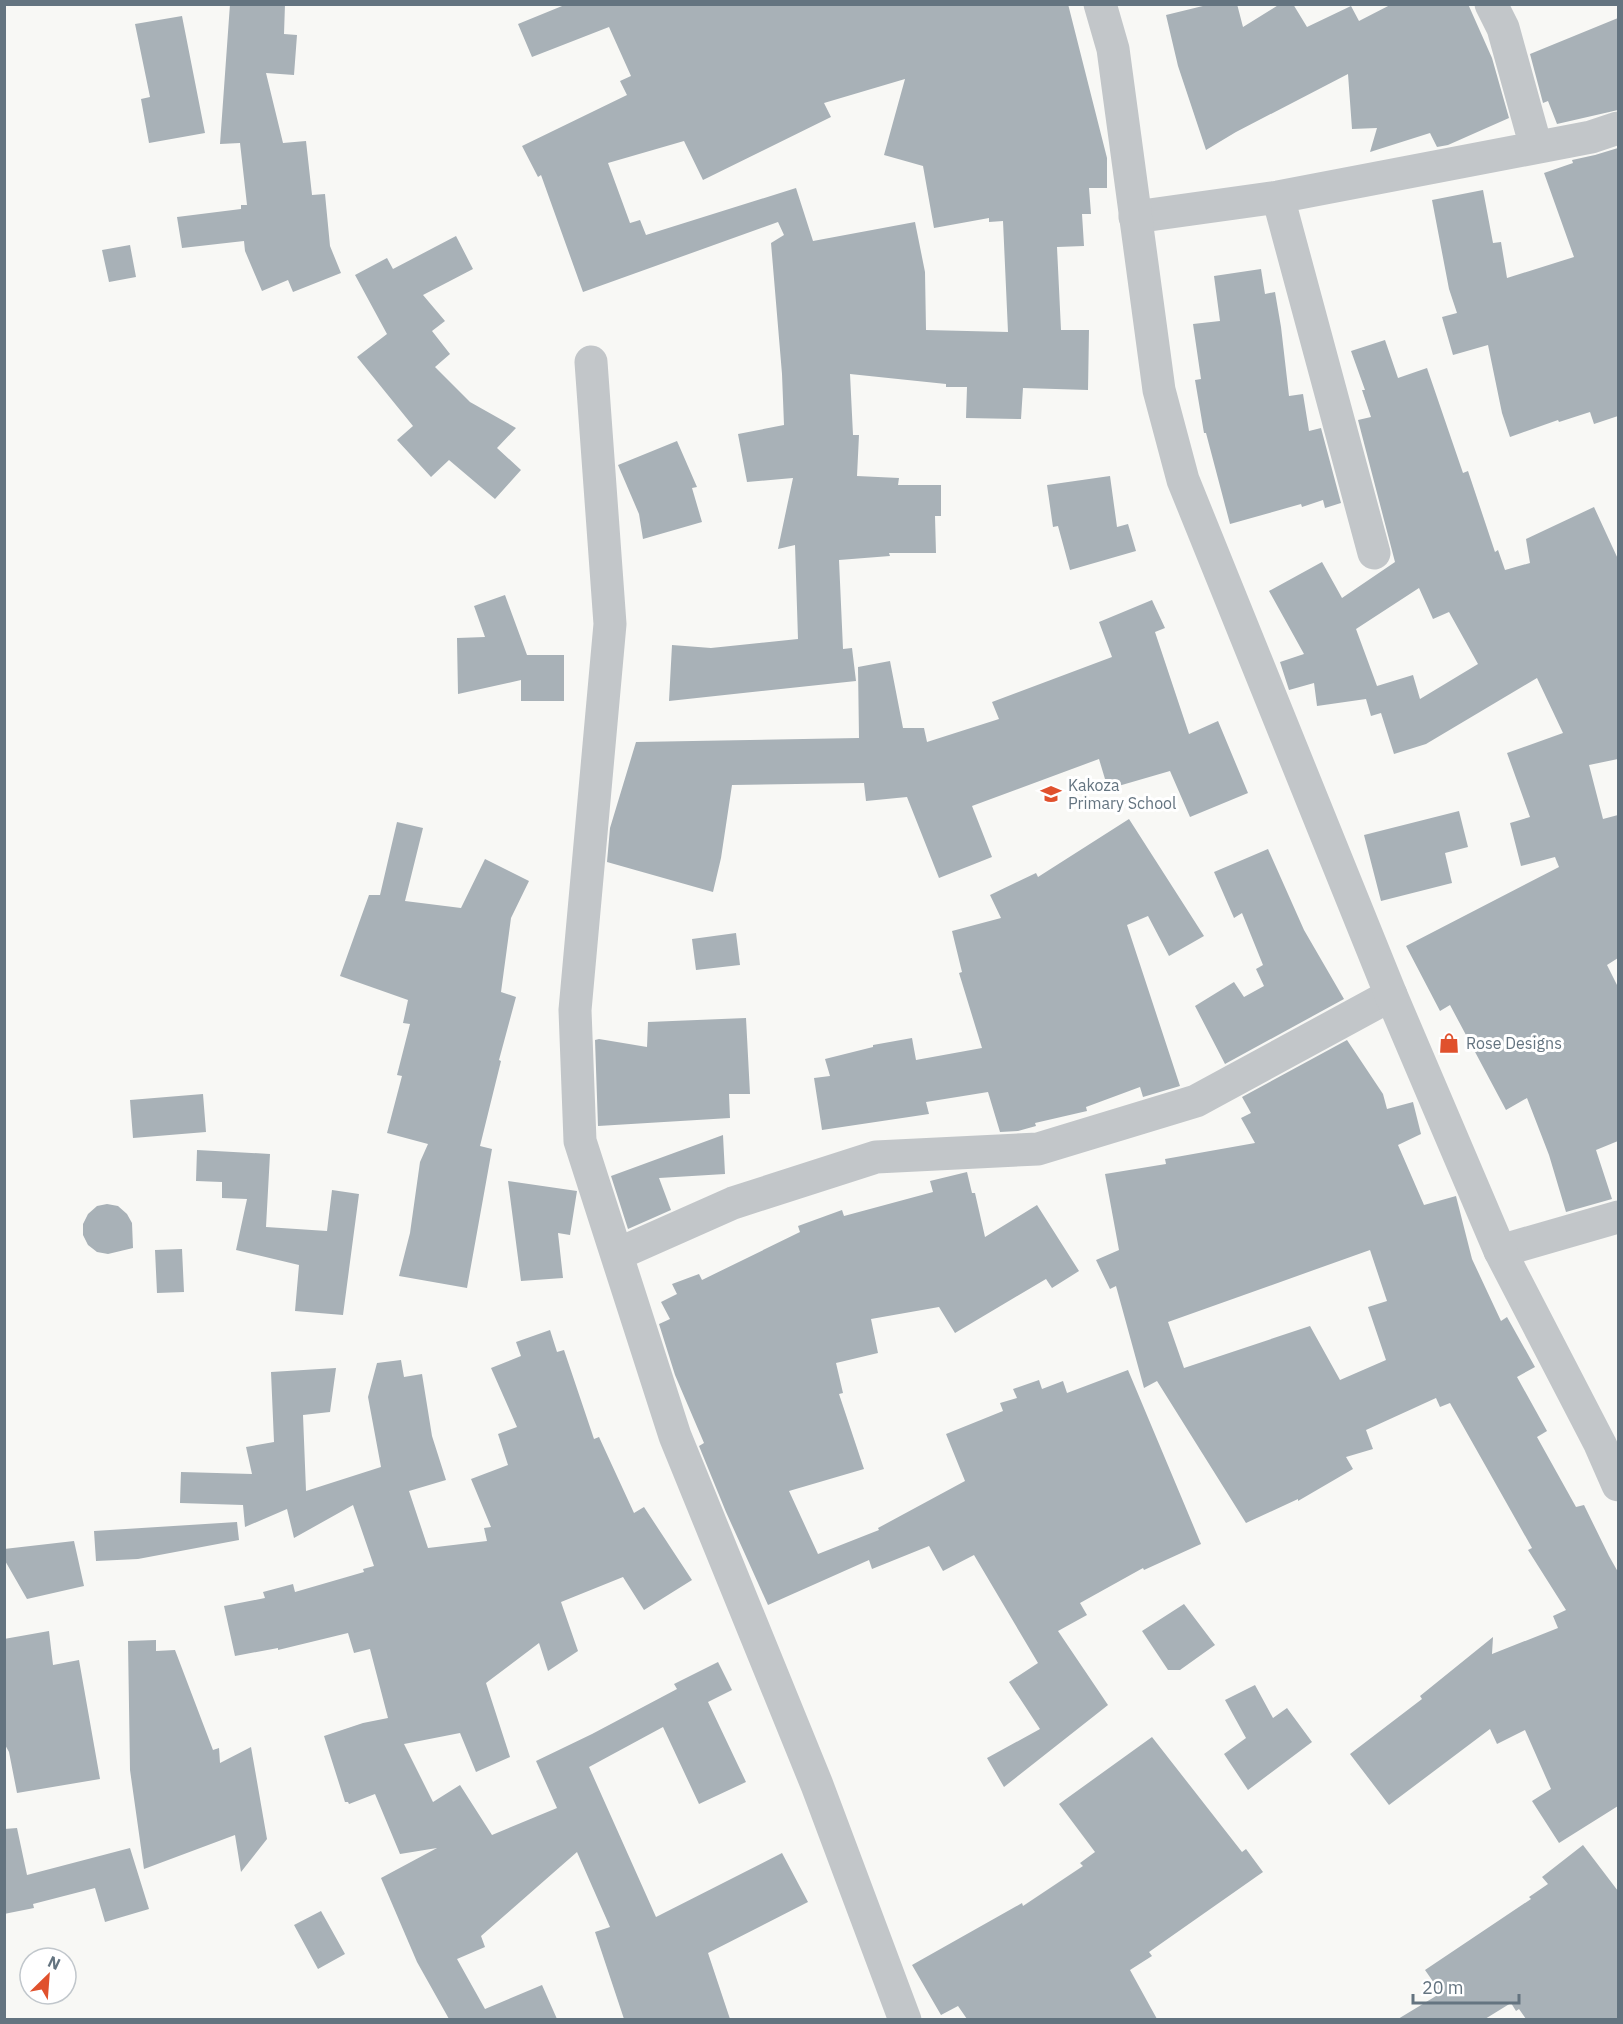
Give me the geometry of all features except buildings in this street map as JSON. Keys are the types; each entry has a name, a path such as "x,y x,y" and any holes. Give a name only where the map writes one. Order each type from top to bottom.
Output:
{"street":[{"path":"1100,4 1113,48 1159,390 1183,480 1391,995 1500,1251 1600,1444 1618,1485"},
{"path":"1491,4 1503,28 1536,147"},
{"path":"1135,217 1278,197 1591,137 1618,128"},
{"path":"1278,197 1374,554"},
{"path":"591,362 610,624 575,1010 580,1141 675,1436 816,1785 905,2019"},
{"path":"618,1254 733,1203 876,1157 1038,1149 1196,1101 1391,995"},
{"path":"1500,1251 1618,1217"}],"place":[{"name":"Kakoza Primary School","path":"1051,794"},
{"name":"Rose Designs","path":"1449,1043"}]}
